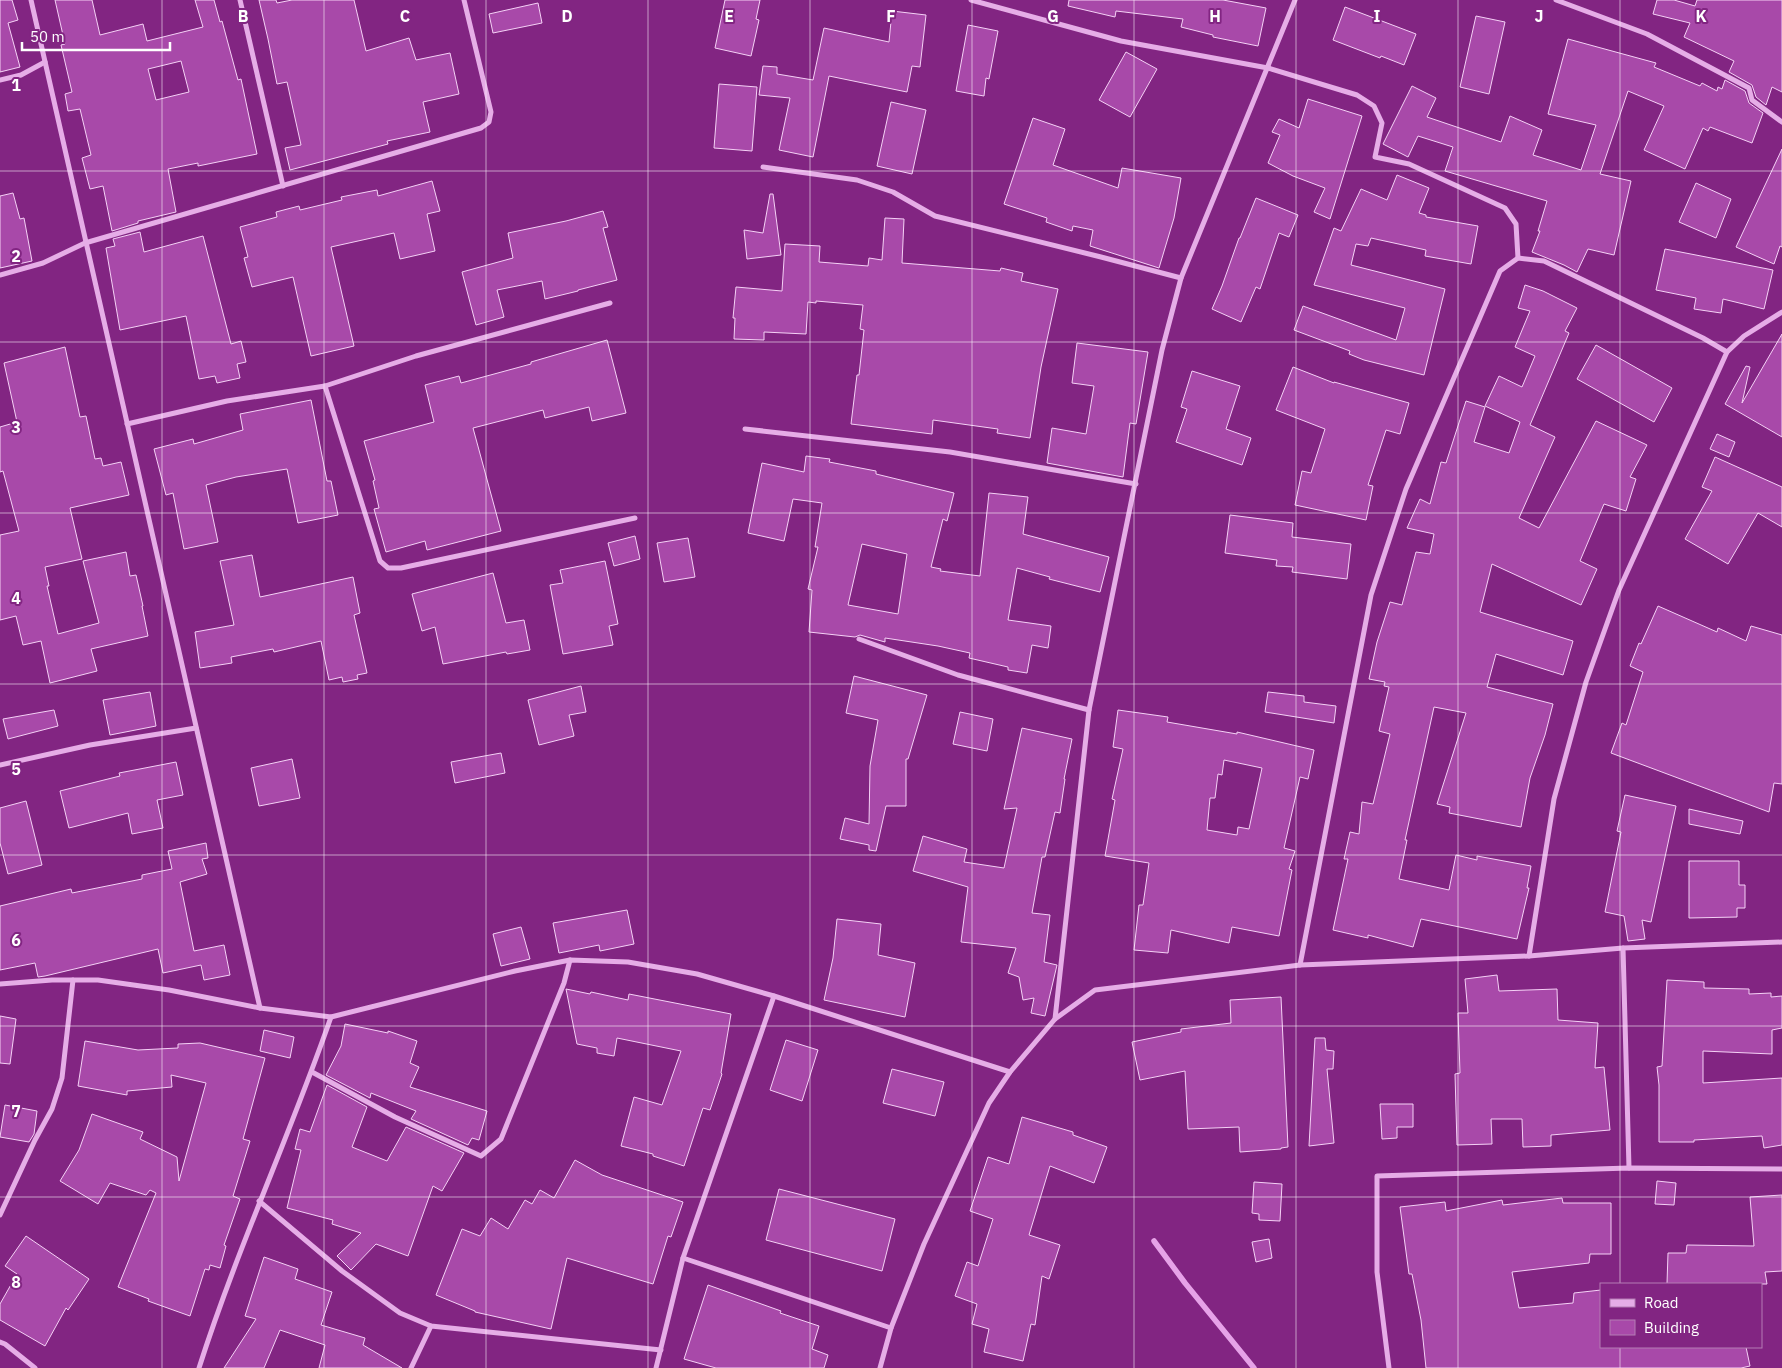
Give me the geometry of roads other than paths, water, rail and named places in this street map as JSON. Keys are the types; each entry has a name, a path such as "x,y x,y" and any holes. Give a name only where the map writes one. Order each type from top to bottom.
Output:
{"street":[{"path":"31,0 260,1008"},
{"path":"240,0 284,186"},
{"path":"0,275 43,264 85,243 481,128 489,122 491,112 464,0"},
{"path":"971,0 1121,40 1268,68 1356,95 1374,106 1382,123 1376,157 1409,164 1505,208 1516,224 1518,258"},
{"path":"1055,1019 1089,710 1162,350 1181,278 1295,0"},
{"path":"1556,0 1647,34 1749,88 1752,100 1782,122"},
{"path":"0,80 21,75 45,62"},
{"path":"763,167 857,180 893,192 936,216 1181,278"},
{"path":"1300,965 1371,595 1406,490 1500,271 1518,258 1544,261 1727,352"},
{"path":"126,424 227,401 325,386 416,356 610,303"},
{"path":"1529,956 1554,799 1586,682 1619,590 1727,352 1744,336 1782,312"},
{"path":"325,386 380,561 388,568 401,568 635,518"},
{"path":"745,429 950,452 1136,484"},
{"path":"859,639 958,675 1089,710"},
{"path":"0,765 90,745 196,728"},
{"path":"880,1368 891,1328 924,1244 989,1103 1010,1072 1055,1019 1095,990 1300,965 1529,956 1623,948 1782,942"},
{"path":"1623,948 1629,1168"},
{"path":"0,984 52,980 98,980 170,990 260,1008 331,1017 515,971 570,960 628,962 697,974 774,996 1010,1072"},
{"path":"312,1072 395,1117 481,1156 502,1139 564,983 570,960"},
{"path":"0,1215 35,1140 52,1109 62,1078 73,980"},
{"path":"656,1368 683,1258 774,996"},
{"path":"199,1368 210,1332 259,1201 312,1072 331,1017"},
{"path":"1389,1368 1377,1272 1377,1176 1629,1168 1782,1168"},
{"path":"259,1201 342,1271 400,1313 431,1326 661,1350"},
{"path":"683,1258 891,1328"},
{"path":"412,1368 431,1326"},
{"path":"0,1342 35,1368"}],"waterway":[{"path":"1154,1241 1185,1283 1254,1368"}]}
